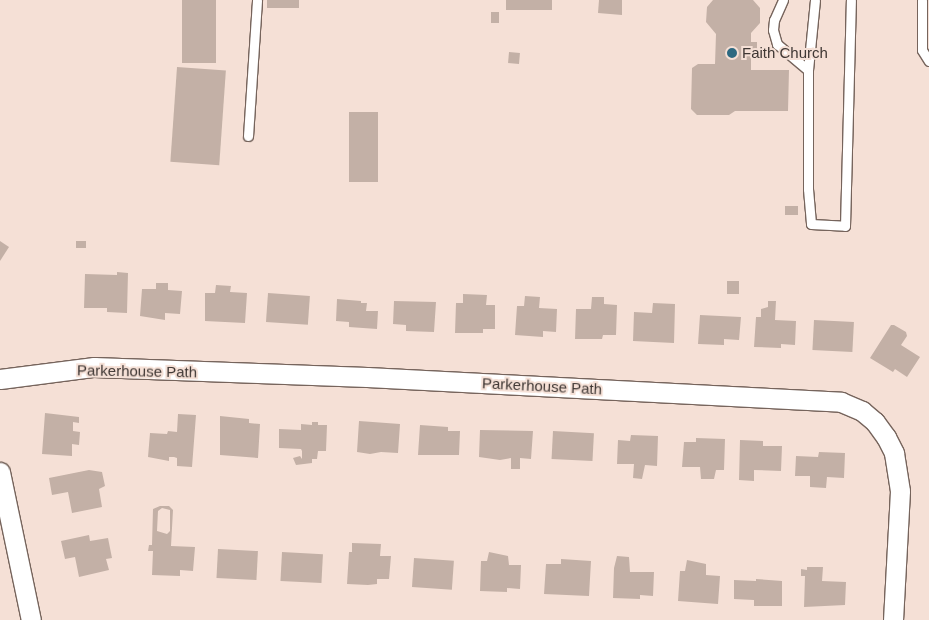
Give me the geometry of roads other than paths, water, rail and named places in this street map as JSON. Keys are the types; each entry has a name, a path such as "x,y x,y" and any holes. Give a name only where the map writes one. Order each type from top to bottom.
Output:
{"street":[{"name":"Parkerhouse Path","path":"0,379 94,367 368,378 841,402 862,411 875,422 886,437 894,453 900,491 893,620"},
{"path":"0,472 31,620"}],"lane":[{"path":"248,136 257,0"},
{"path":"783,0 774,20 773,30 777,44 808,70"},
{"path":"815,0 808,70 808,189 811,224 845,226 851,0"},
{"path":"922,0 922,50 929,61"}],"place":[{"name":"Faith Church","path":"732,53"}]}
